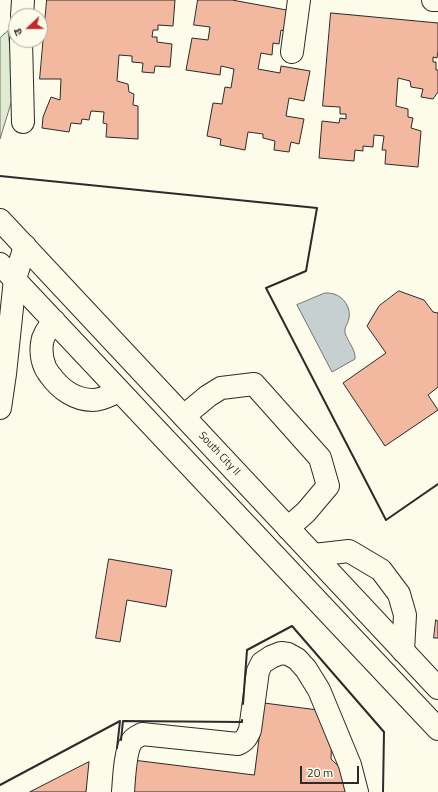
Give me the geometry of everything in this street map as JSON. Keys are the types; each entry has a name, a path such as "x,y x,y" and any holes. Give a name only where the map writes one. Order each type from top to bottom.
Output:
{"main road":[{"path":"292,52 299,0"},
{"path":"433,0 438,0"},
{"path":"21,48 23,122"},
{"name":"South City II","path":"0,220 438,688"},
{"path":"0,408 5,374 7,272 25,246"},
{"path":"7,272 435,719"},
{"path":"54,321 44,336 42,343 42,358 45,368 53,380 65,392 79,398 94,400 107,397 120,390"},
{"path":"184,416 208,396 221,388 254,384 320,458 328,486 306,512 288,528"},
{"path":"314,556 349,551 381,570 399,594 405,615 403,651"},
{"path":"123,792 128,749 135,737 142,734 238,744 244,741 250,730 258,671 262,663 281,653 288,654 296,659 306,669 319,690 350,765 357,792"}],"green space":[{"path":"8,31 8,48 10,48 15,90 0,139 0,38"}],"shaded area":[{"path":"325,293 338,295 344,300 348,307 349,318 345,333 355,356 355,359 332,372 297,305"}],"building":[{"path":"47,0 175,0 173,26 158,25 158,30 153,30 152,37 157,37 157,42 172,44 170,67 155,66 154,73 142,72 143,63 132,62 132,56 119,55 117,81 128,84 129,92 134,94 133,105 138,106 138,139 106,137 107,124 103,123 104,112 91,111 89,120 82,119 81,124 71,123 69,132 42,128 43,117 51,97 60,100 61,79 40,79 43,48 48,48 48,8 46,8"},
{"path":"198,0 232,0 292,11 288,32 281,30 279,44 273,43 272,55 261,53 258,69 280,73 281,66 310,71 304,101 289,98 286,116 304,119 299,144 291,142 289,152 274,150 275,141 263,138 263,134 248,132 245,150 220,145 221,139 207,136 213,103 222,104 225,87 231,88 234,69 221,66 220,75 186,70 192,38 208,40 210,27 194,25"},
{"path":"331,13 438,23 438,51 437,58 433,57 433,62 436,62 436,70 438,70 438,92 433,99 421,97 423,89 411,87 410,81 398,78 396,106 408,109 408,117 413,118 411,128 421,131 418,167 385,164 386,150 382,150 384,136 374,135 373,147 363,146 363,151 355,150 354,161 319,158 322,121 339,123 340,118 346,119 346,114 340,114 340,107 323,106"},
{"path":"399,291 424,300 433,312 438,313 438,387 428,395 438,410 385,446 343,383 386,353 367,326 379,306"},
{"path":"109,559 172,570 166,607 127,600 120,642 96,638"},
{"path":"436,620 438,621 438,638 434,638"},
{"path":"264,703 318,710 332,734 331,759 351,778 349,792 129,792 133,760 254,775"},
{"path":"89,762 86,792 30,792"}],"wall":[{"path":"0,176 317,208 306,271 266,288 386,520 438,484"},
{"path":"243,704 247,650 292,626 384,732 383,792"},
{"path":"121,740 123,721 242,722 242,720"},
{"path":"117,748 120,721"},
{"path":"0,785 120,721"}]}
